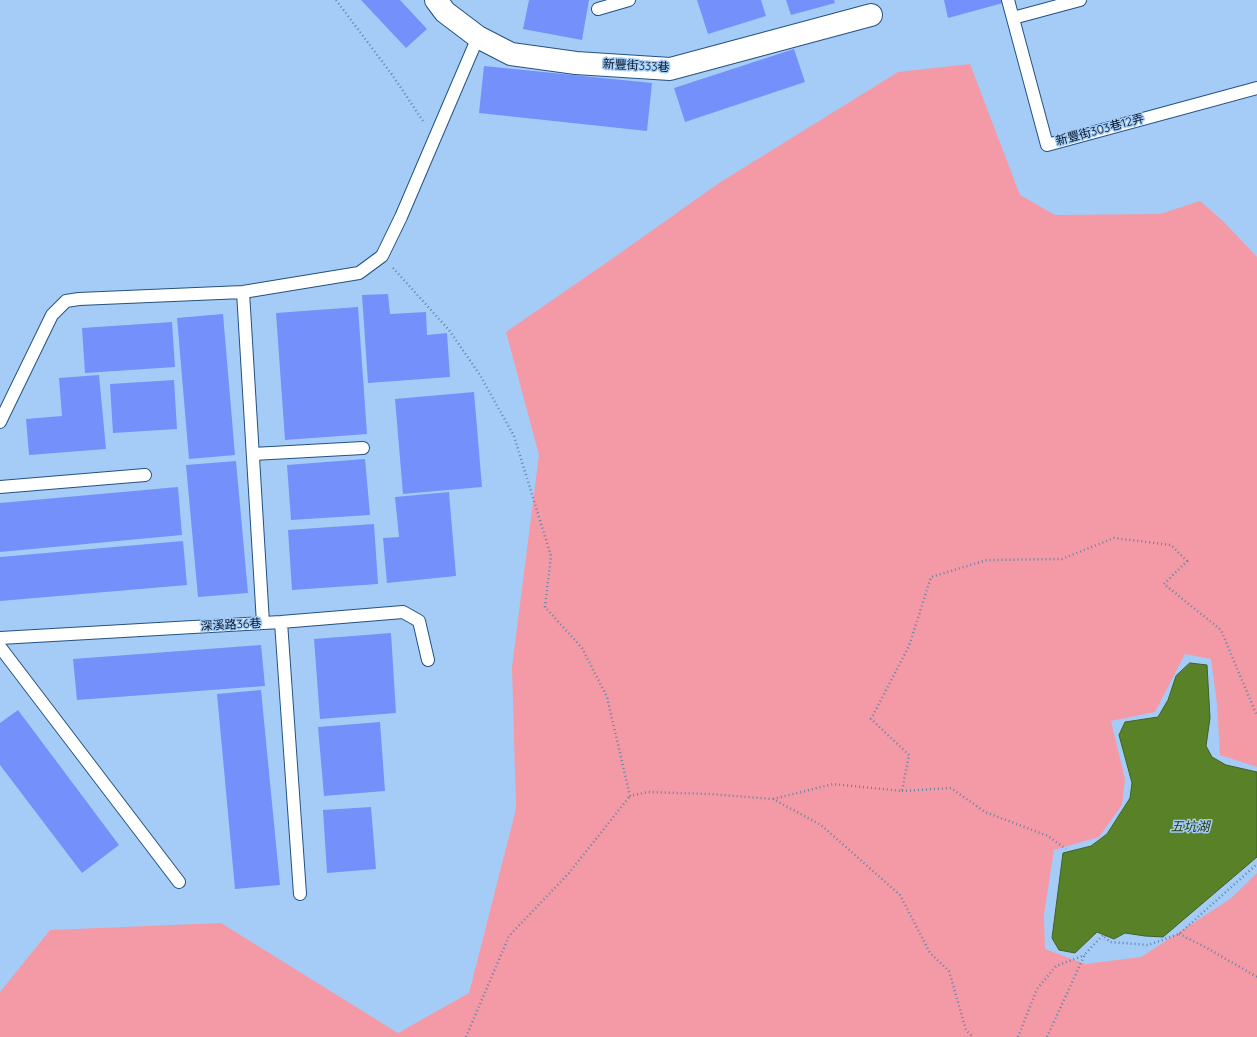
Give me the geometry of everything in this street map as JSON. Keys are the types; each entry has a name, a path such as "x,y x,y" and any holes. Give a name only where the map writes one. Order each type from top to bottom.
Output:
{"street":[{"name":"新豐街333巷","path":"436,0 445,12 478,37 511,54 576,63 670,69 871,15"}],"lane":[{"path":"598,9 629,0"},
{"name":"新豐街303巷12弄","path":"1008,0 1047,145 1257,88"},
{"path":"1013,18 1080,0"},
{"path":"0,422 52,315 66,301 79,299 244,292 359,273 382,256 401,217 478,37"},
{"path":"244,292 263,623"},
{"path":"253,454 362,448"},
{"path":"0,487 145,475"},
{"name":"深溪路36巷","path":"0,638 281,622 404,612 419,621 428,660"},
{"path":"281,622 300,894"},
{"path":"0,647 180,882"}],"path":[{"path":"336,0 393,76 435,139"},
{"path":"382,256 449,330 480,375 514,436 552,556 545,607 582,648 607,697 630,796"},
{"path":"902,791 909,755 871,719 909,646 931,577 987,560 1062,559 1114,538 1171,545 1187,561 1164,584 1221,630 1257,716"},
{"path":"466,1037 509,936 569,873 630,796 648,792 709,794 773,799 833,784 902,791 951,788 984,812 1048,836 1066,849"},
{"path":"773,799 821,825 900,895 930,953 949,971 966,1030 973,1037"},
{"path":"1047,1037 1085,954 1103,935 1110,942 1148,945 1179,934 1257,864"},
{"path":"1179,934 1257,977"},
{"path":"1018,1037 1037,989 1056,966 1085,954"}],"shaded area":[{"path":"970,64 1020,195 1055,215 1160,214 1200,201 1223,221 1257,257 1257,767 1220,755 1217,704 1211,659 1185,654 1155,712 1111,721 1125,779 1122,805 1099,837 1054,850 1044,915 1045,949 1085,964 1141,957 1230,899 1257,873 1257,1037 0,1037 0,992 50,930 221,923 398,1033 469,993 516,809 512,667 539,455 506,332 719,183 898,72"}],"water":[{"name":"五坑湖","path":"1190,663 1207,665 1210,718 1206,746 1212,757 1226,765 1257,772 1257,857 1163,937 1125,933 1114,939 1097,932 1075,953 1059,950 1052,938 1063,853 1091,846 1107,834 1130,798 1132,783 1119,735 1125,722 1158,717 1168,700 1176,676"}],"building":[{"path":"361,0 400,0 427,29 406,48"},
{"path":"529,0 589,0 582,40 523,29"},
{"path":"697,0 761,0 766,16 708,34"},
{"path":"786,0 834,0 835,3 791,15"},
{"path":"944,0 1002,0 1003,3 948,18"},
{"path":"794,49 805,82 685,122 674,88"},
{"path":"484,66 652,83 647,131 479,113"},
{"path":"388,294 390,314 426,312 427,335 447,333 450,377 368,383 362,295"},
{"path":"358,307 367,434 285,440 276,313"},
{"path":"223,314 235,455 189,459 177,318"},
{"path":"172,322 175,367 85,373 82,328"},
{"path":"99,375 106,449 29,455 26,419 62,416 59,378"},
{"path":"174,380 177,429 113,433 110,384"},
{"path":"474,392 482,487 403,494 395,399"},
{"path":"365,459 370,515 291,520 287,465"},
{"path":"236,461 248,593 198,597 186,465"},
{"path":"178,487 182,535 0,552 0,503"},
{"path":"449,492 456,576 387,583 383,538 399,537 395,497"},
{"path":"374,524 378,584 292,590 288,530"},
{"path":"183,541 187,585 0,601 0,557"},
{"path":"391,633 396,713 320,719 314,639"},
{"path":"261,645 265,686 77,700 73,659"},
{"path":"261,690 280,885 235,889 217,694"},
{"path":"18,710 119,845 82,873 0,765 0,723"},
{"path":"380,722 385,791 324,796 318,727"},
{"path":"371,807 376,869 327,873 323,810"}]}
